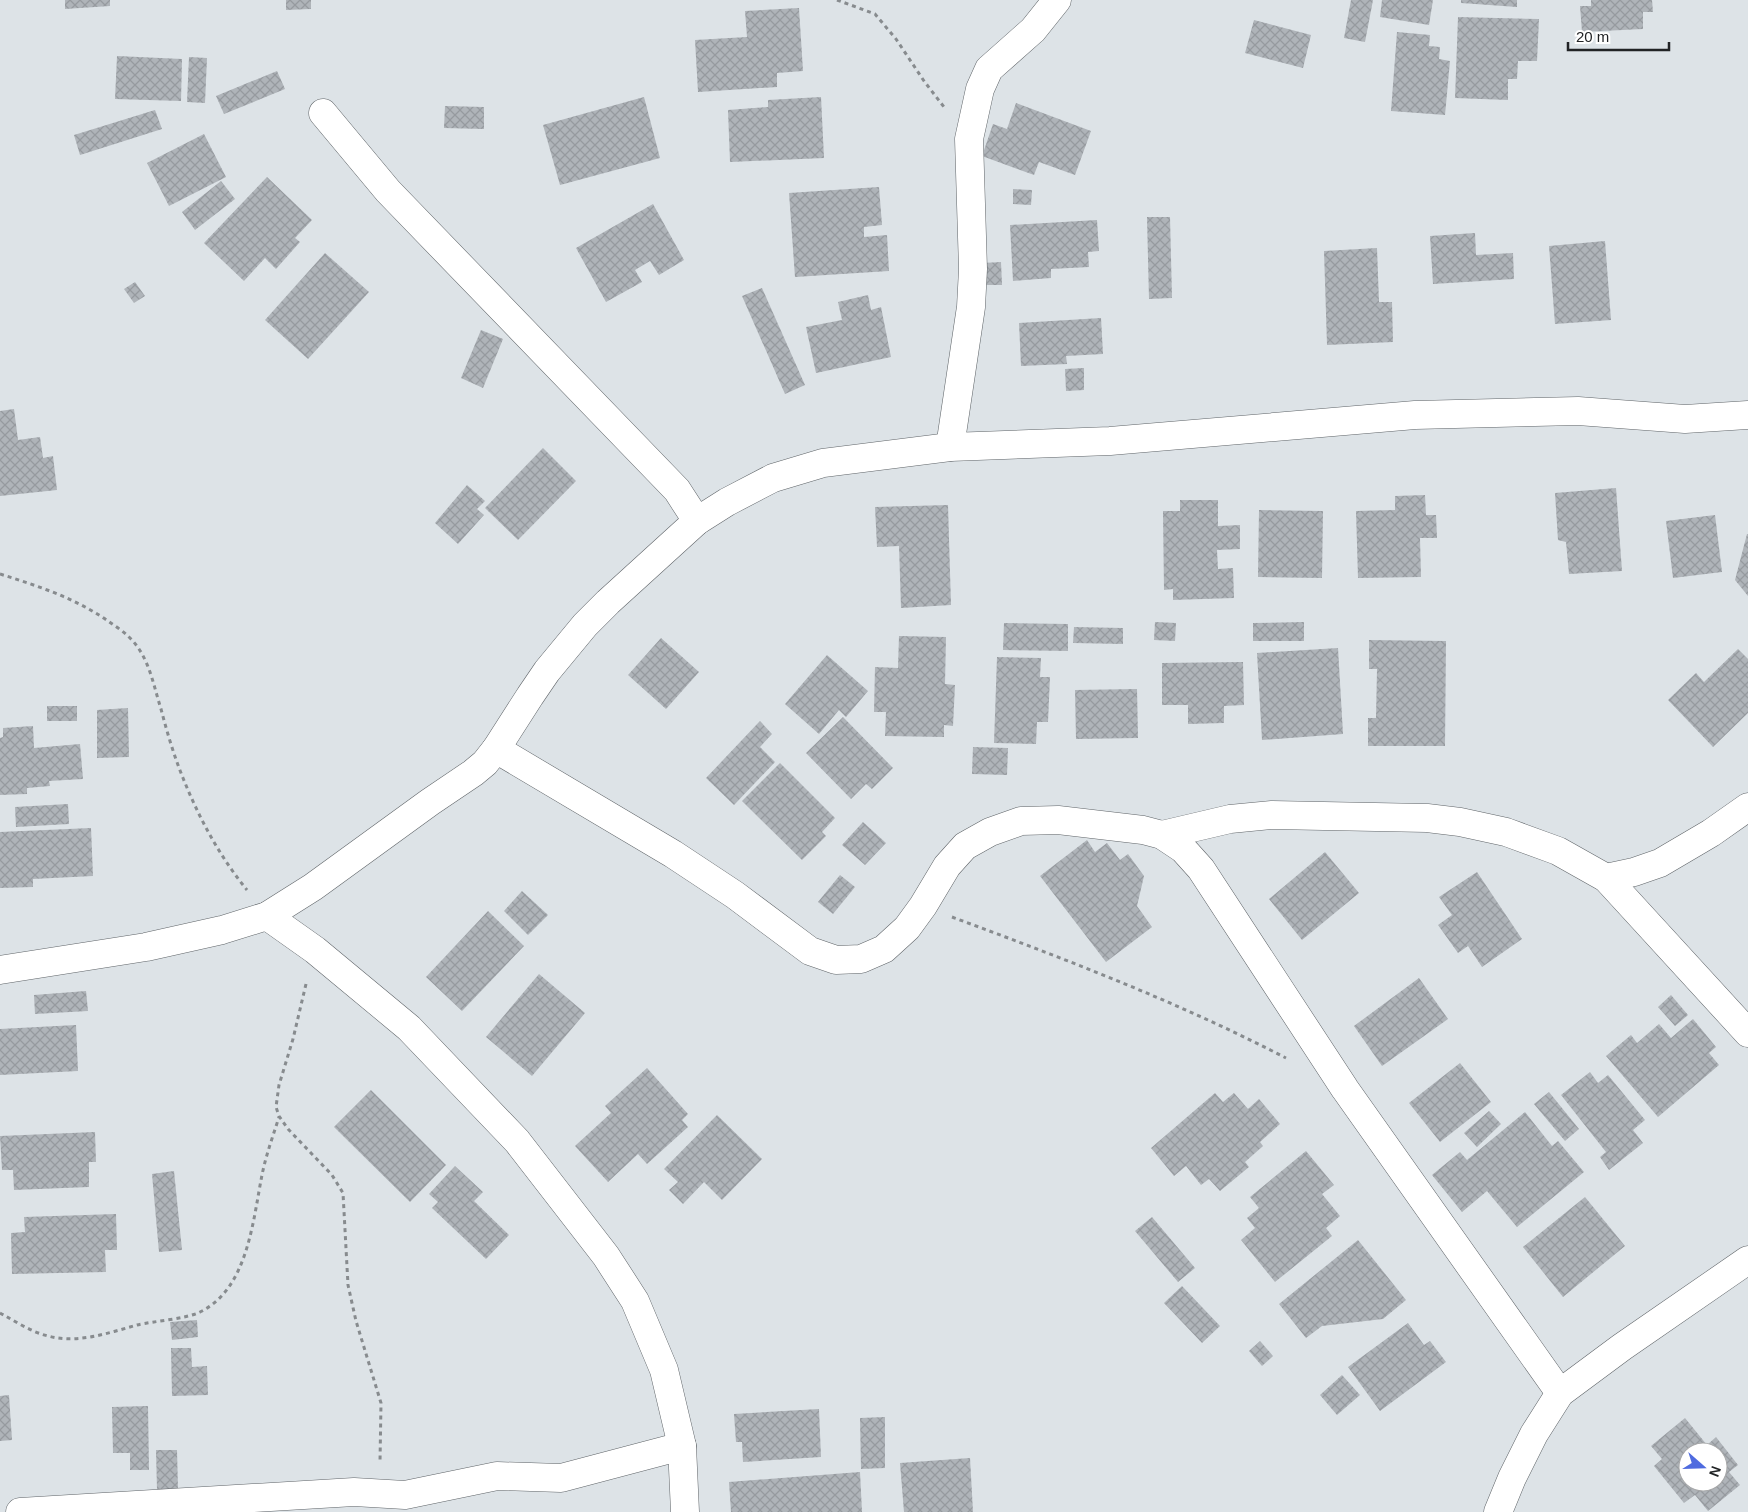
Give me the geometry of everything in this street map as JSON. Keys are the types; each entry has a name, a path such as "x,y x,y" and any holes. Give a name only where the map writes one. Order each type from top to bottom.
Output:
{"street":[{"path":"950,447 971,307 973,269 968,139 980,89 989,69 1033,30 1057,0"},
{"path":"323,113 388,190 677,490 698,521"},
{"path":"0,970 146,947 222,930 267,916 313,887 473,773 496,749 547,672 585,625 608,602 698,521 727,502 773,478 823,463 950,447 1110,442 1415,415 1578,411 1685,419 1748,415"},
{"path":"496,749 673,854 735,895 810,951 836,960 861,959 884,950 907,928 923,906 947,866 964,846 990,832 1021,821 1058,820 1143,830 1162,835 1183,849 1201,869 1345,1089 1560,1393"},
{"path":"1606,878 1634,872 1660,863 1711,833 1748,807"},
{"path":"1162,835 1230,819 1272,815 1427,818 1460,822 1506,832 1558,851 1606,878 1748,1033"},
{"path":"267,916 315,950 409,1028 517,1141 606,1256 635,1301 664,1370 682,1446 686,1512"},
{"path":"1498,1512 1534,1434 1560,1393 1622,1347 1748,1260"},
{"path":"20,1512 354,1492 405,1495 497,1476 561,1478 682,1446"}],"path":[{"path":"837,0 875,14 896,39 924,81 968,139"},
{"path":"0,574 46,588 94,611 128,636 140,649 148,665 183,778 207,830 235,875 267,916"},
{"path":"923,906 1037,948 1193,1012 1294,1062"},
{"path":"315,950 293,1039 278,1085 276,1107 279,1116 288,1129 332,1175 343,1192 348,1285 356,1321 382,1410 378,1493"},
{"path":"0,1313 46,1336 70,1340 87,1338 200,1312 210,1305 230,1286 245,1254 258,1206 268,1150 279,1116"}],"building":[{"path":"65,0 110,0 110,6 65,9"},
{"path":"286,0 311,0 311,9 286,10"},
{"path":"1351,0 1373,0 1365,42 1344,38"},
{"path":"1382,0 1433,0 1429,25 1380,17"},
{"path":"1461,0 1517,0 1517,7 1461,3"},
{"path":"1591,0 1652,0 1653,12 1643,12 1643,29 1582,32 1580,6 1591,6"},
{"path":"799,8 803,71 777,73 777,87 698,92 695,40 747,37 745,11"},
{"path":"1458,17 1539,19 1537,61 1518,61 1517,79 1508,79 1508,100 1455,98"},
{"path":"1254,20 1311,35 1303,68 1245,53"},
{"path":"1397,32 1430,35 1429,46 1440,47 1439,59 1450,61 1445,115 1391,111"},
{"path":"117,56 182,59 181,101 115,99"},
{"path":"189,57 207,58 205,103 187,102"},
{"path":"277,71 285,89 224,114 216,96"},
{"path":"644,97 660,158 560,185 543,125"},
{"path":"821,97 824,158 730,162 728,110 768,107 768,100"},
{"path":"1016,103 1091,131 1075,175 1039,162 1034,175 982,156 993,124 1007,129"},
{"path":"445,106 484,107 484,129 444,128"},
{"path":"155,110 162,129 80,155 74,135"},
{"path":"204,134 226,177 169,206 147,163"},
{"path":"267,177 312,220 295,238 300,242 276,269 265,258 244,281 204,243"},
{"path":"221,181 235,199 195,230 182,212"},
{"path":"879,187 882,225 864,227 864,237 887,235 889,271 795,277 789,193"},
{"path":"1013,189 1032,190 1031,205 1013,204"},
{"path":"653,204 684,260 659,275 650,261 635,270 642,282 606,302 576,248"},
{"path":"1147,217 1170,217 1172,298 1149,299"},
{"path":"1097,220 1099,251 1088,252 1089,267 1051,269 1051,278 1013,281 1010,225"},
{"path":"1475,233 1476,255 1513,253 1514,279 1433,284 1430,236"},
{"path":"1605,241 1611,320 1555,324 1549,246"},
{"path":"1377,248 1379,302 1392,302 1393,342 1327,345 1324,251"},
{"path":"325,253 369,292 308,359 265,320"},
{"path":"1001,262 1002,285 984,285 983,263"},
{"path":"135,282 145,296 134,303 124,289"},
{"path":"762,288 805,385 785,394 742,296"},
{"path":"868,295 871,310 881,307 891,357 816,373 806,327 842,320 838,302"},
{"path":"1101,318 1103,354 1066,356 1067,364 1021,366 1019,323"},
{"path":"481,330 503,339 483,388 461,378"},
{"path":"1084,368 1084,390 1066,391 1065,369"},
{"path":"14,409 18,440 40,437 43,458 53,456 57,490 0,496 0,411"},
{"path":"543,448 576,481 518,540 485,508"},
{"path":"467,485 485,501 477,509 484,515 458,544 435,523"},
{"path":"1616,488 1622,571 1569,574 1566,542 1558,540 1555,493"},
{"path":"1425,495 1426,515 1436,515 1437,538 1420,538 1421,577 1358,578 1356,511 1395,510 1395,496"},
{"path":"1180,500 1218,500 1218,526 1240,525 1240,549 1217,550 1218,569 1233,568 1234,598 1173,600 1173,589 1164,590 1163,511 1180,511"},
{"path":"948,505 951,605 901,608 899,546 877,547 875,507"},
{"path":"1259,510 1323,511 1322,578 1258,577"},
{"path":"1715,515 1722,572 1673,578 1666,521"},
{"path":"1748,534 1748,596 1735,580"},
{"path":"1155,622 1176,623 1175,641 1154,640"},
{"path":"1304,622 1304,641 1253,641 1253,623"},
{"path":"1004,623 1068,624 1068,651 1003,650"},
{"path":"1074,627 1123,628 1123,644 1073,643"},
{"path":"899,636 946,637 945,684 955,685 953,726 944,725 944,737 885,736 886,712 874,712 875,667 898,668"},
{"path":"661,638 699,672 666,709 628,675"},
{"path":"1369,640 1446,641 1445,746 1368,746 1368,718 1376,718 1377,669 1369,669"},
{"path":"1338,648 1343,734 1262,740 1257,653"},
{"path":"1738,649 1748,659 1748,713 1713,747 1668,700 1696,673 1704,682"},
{"path":"827,655 868,691 846,717 839,710 819,734 785,704"},
{"path":"997,657 1041,658 1040,677 1050,677 1048,722 1037,722 1036,744 994,743"},
{"path":"1243,662 1244,705 1224,706 1224,723 1188,724 1188,705 1162,705 1162,663"},
{"path":"1137,689 1138,738 1076,739 1075,690"},
{"path":"47,706 77,706 77,721 47,721"},
{"path":"128,708 129,757 97,758 97,710"},
{"path":"843,717 893,768 872,789 866,784 851,799 806,753"},
{"path":"760,721 772,734 760,747 775,762 734,805 706,778"},
{"path":"33,726 34,748 80,744 83,779 49,781 50,786 27,788 27,794 0,795 0,738 3,737 3,728"},
{"path":"973,747 1008,748 1007,775 972,774"},
{"path":"780,763 835,818 822,832 826,836 802,860 742,801"},
{"path":"68,804 69,824 16,827 15,807"},
{"path":"863,822 886,843 865,865 842,845"},
{"path":"91,828 93,876 33,879 33,887 0,888 0,832"},
{"path":"1087,840 1095,852 1107,843 1120,860 1128,854 1144,876 1137,906 1152,927 1106,962 1040,876"},
{"path":"1325,852 1359,893 1302,940 1269,899"},
{"path":"1477,872 1522,939 1482,967 1468,946 1458,953 1438,925 1452,915 1439,897"},
{"path":"840,875 855,887 833,914 818,902"},
{"path":"522,891 548,915 528,935 504,911"},
{"path":"488,911 524,946 462,1011 426,977"},
{"path":"539,974 585,1013 532,1076 486,1037"},
{"path":"1419,978 1448,1019 1382,1066 1354,1026"},
{"path":"86,991 88,1011 35,1014 34,995"},
{"path":"1671,995 1688,1015 1675,1026 1658,1007"},
{"path":"1693,1019 1716,1047 1709,1053 1719,1065 1658,1117 1606,1056 1631,1035 1637,1043 1659,1024 1671,1038"},
{"path":"76,1025 78,1071 0,1075 0,1029"},
{"path":"1460,1063 1491,1102 1440,1142 1409,1103"},
{"path":"647,1068 688,1114 682,1120 688,1127 647,1164 638,1154 608,1182 575,1146 611,1113 605,1106"},
{"path":"1590,1072 1598,1083 1608,1075 1645,1120 1633,1130 1643,1143 1609,1170 1600,1157 1606,1152 1561,1095"},
{"path":"371,1090 446,1165 410,1202 334,1127"},
{"path":"1549,1092 1579,1129 1565,1141 1534,1104"},
{"path":"1215,1093 1223,1102 1234,1093 1248,1109 1259,1099 1280,1124 1260,1142 1263,1146 1245,1162 1249,1167 1220,1191 1209,1179 1201,1185 1186,1166 1174,1176 1151,1148"},
{"path":"1489,1111 1501,1124 1477,1147 1464,1133"},
{"path":"1525,1112 1552,1146 1558,1141 1584,1172 1517,1227 1487,1191 1462,1212 1432,1175 1460,1152 1467,1160"},
{"path":"717,1115 762,1159 722,1200 704,1182 683,1204 669,1190 678,1182 664,1169"},
{"path":"95,1132 96,1162 89,1162 89,1187 14,1190 13,1170 2,1170 0,1136"},
{"path":"1306,1151 1334,1185 1322,1194 1340,1216 1326,1228 1332,1236 1275,1282 1241,1240 1255,1228 1247,1218 1259,1208 1250,1197"},
{"path":"455,1166 483,1192 474,1201 509,1235 486,1259 432,1208 438,1202 429,1194"},
{"path":"174,1171 182,1250 159,1252 152,1174"},
{"path":"1585,1197 1625,1246 1563,1297 1523,1247"},
{"path":"116,1214 117,1250 105,1250 106,1272 12,1274 11,1233 25,1232 24,1217"},
{"path":"1152,1217 1195,1268 1178,1282 1135,1231"},
{"path":"1358,1240 1406,1300 1383,1319 1322,1326 1306,1338 1279,1304"},
{"path":"1182,1286 1220,1326 1202,1343 1164,1303"},
{"path":"197,1320 198,1337 172,1340 170,1322"},
{"path":"1408,1323 1424,1345 1430,1341 1446,1362 1380,1411 1348,1367"},
{"path":"1260,1341 1273,1356 1262,1366 1249,1351"},
{"path":"171,1348 191,1348 192,1367 207,1366 208,1395 172,1396"},
{"path":"1342,1375 1360,1395 1337,1415 1320,1395"},
{"path":"9,1395 12,1440 0,1441 0,1396"},
{"path":"148,1406 149,1470 130,1470 130,1453 113,1453 112,1407"},
{"path":"819,1409 821,1457 743,1462 742,1442 736,1442 734,1414"},
{"path":"885,1417 885,1468 861,1469 860,1418"},
{"path":"1685,1418 1705,1442 1678,1442 1678,1492 1728,1492 1728,1452 1738,1465 1729,1472 1740,1485 1708,1511 1695,1495 1684,1503 1654,1466 1662,1459 1651,1446"},
{"path":"1716,1437 1720,1442 1710,1442"},
{"path":"156,1450 177,1450 178,1489 157,1490"},
{"path":"970,1458 973,1512 904,1512 900,1463"},
{"path":"860,1472 862,1512 731,1512 729,1482"}]}
